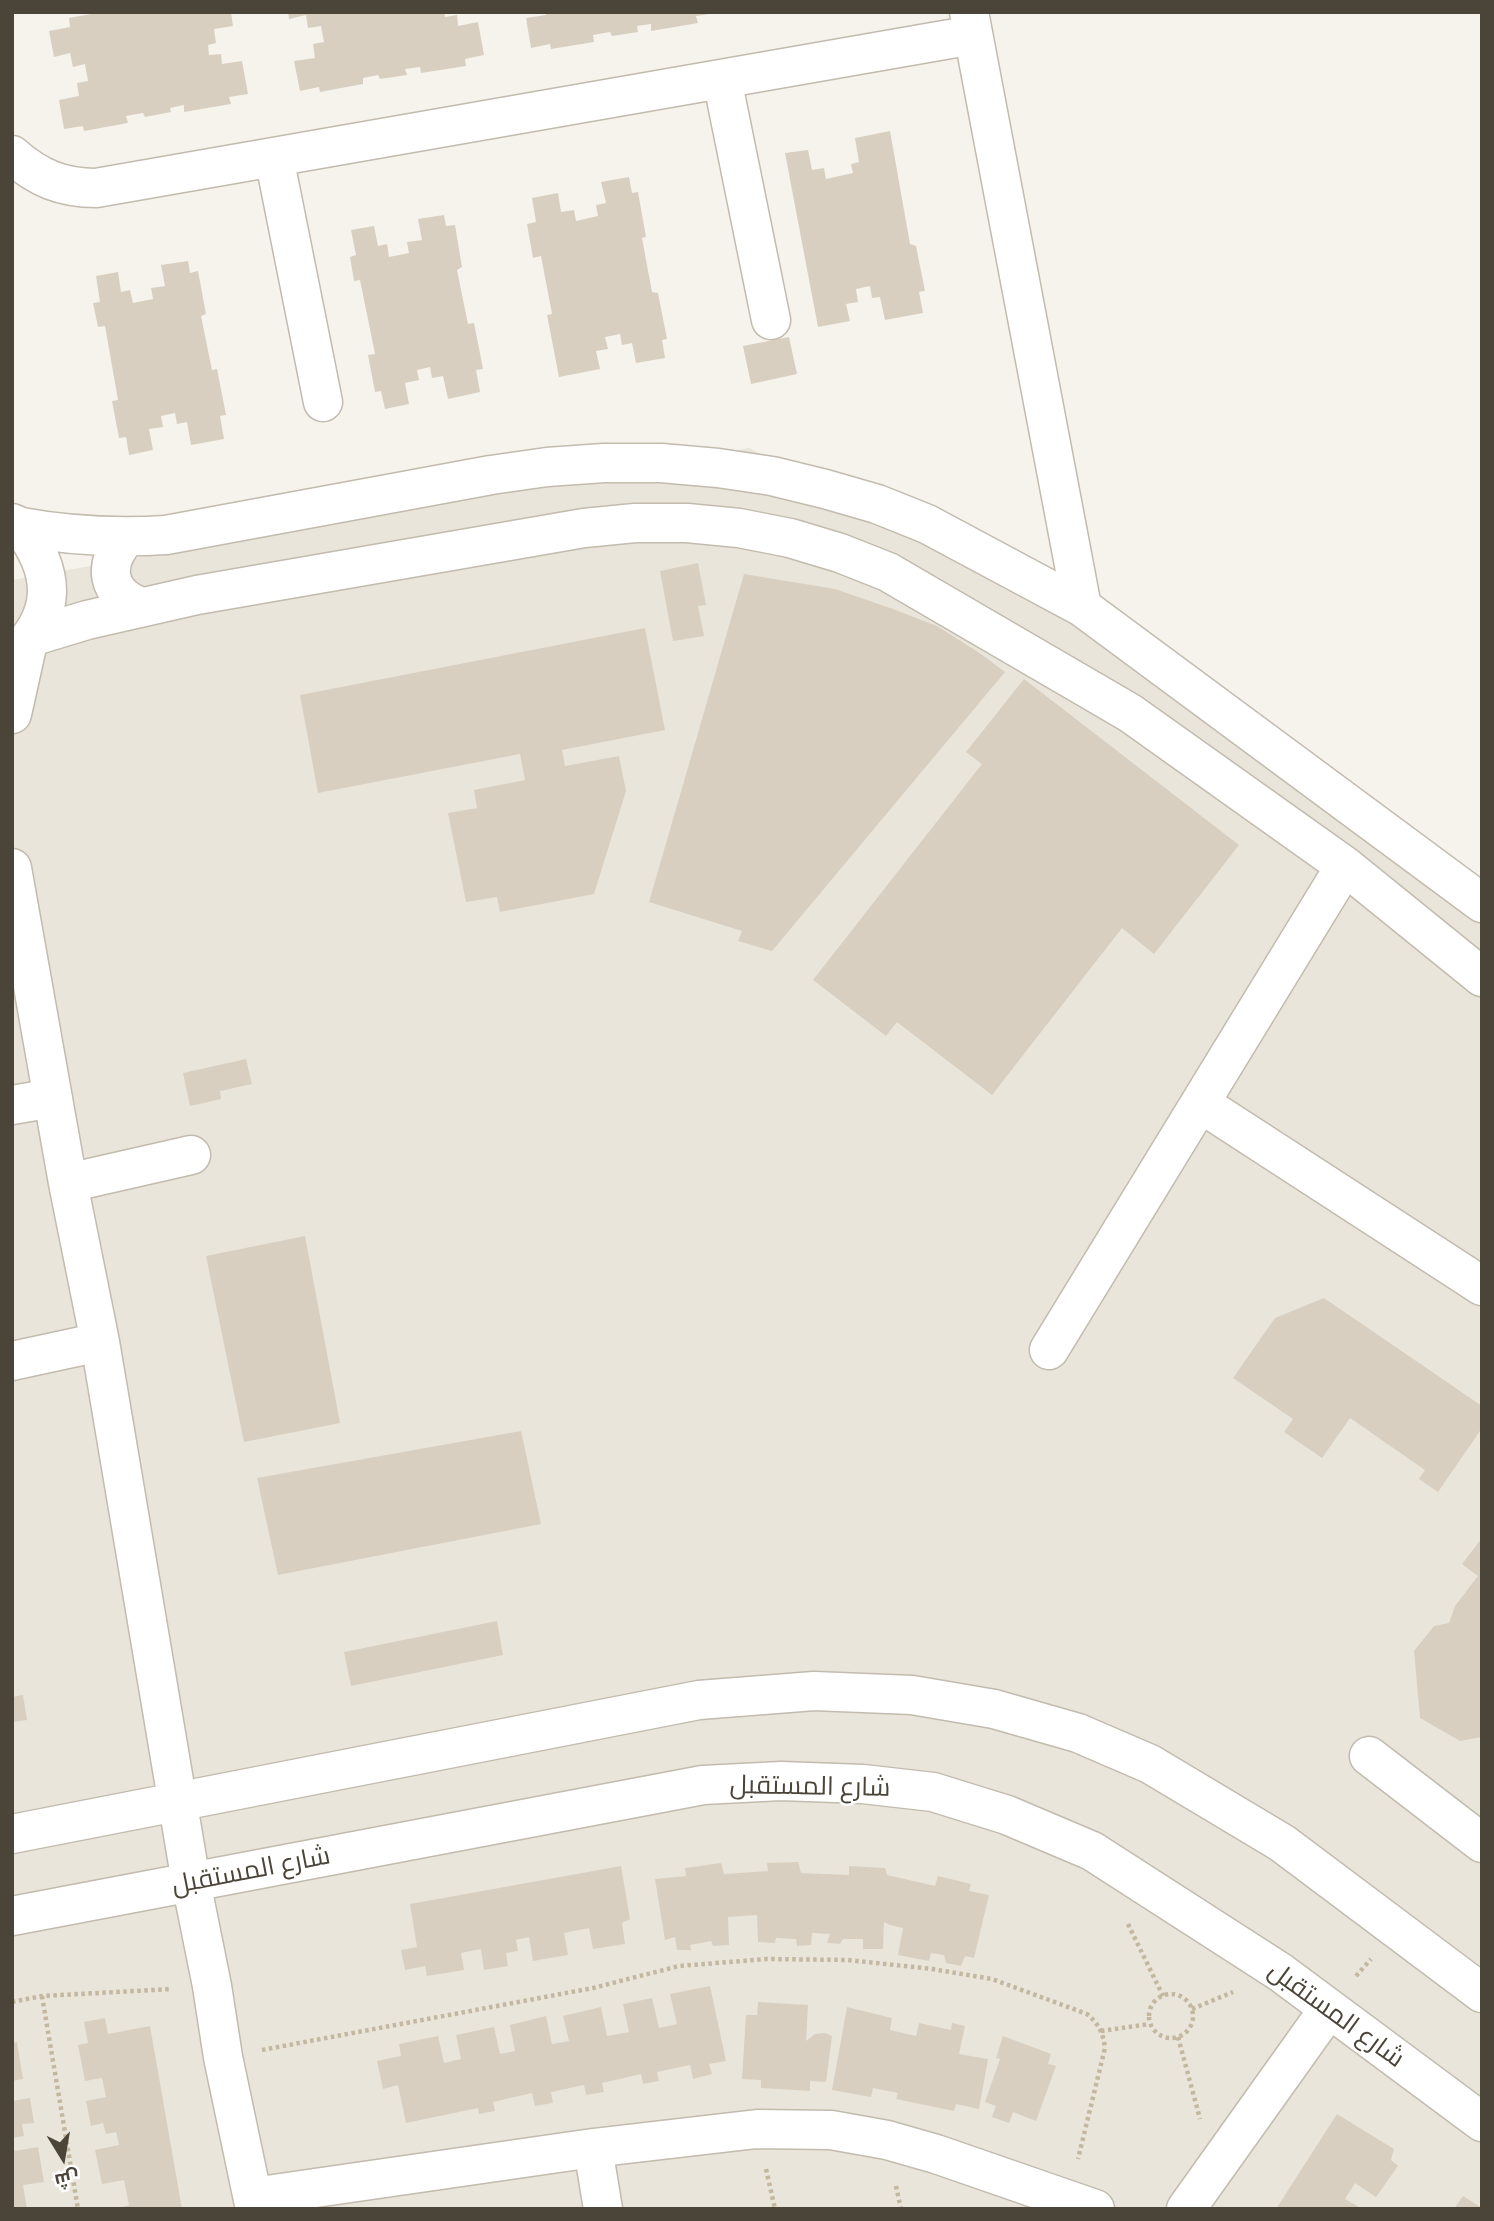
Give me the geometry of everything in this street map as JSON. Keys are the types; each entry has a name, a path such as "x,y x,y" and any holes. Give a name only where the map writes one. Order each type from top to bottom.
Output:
{"street":[{"path":"12,155 41,177 58,184 96,188 722,79 971,24 1082,607"},
{"path":"722,79 771,320"},
{"path":"274,157 323,402"},
{"path":"17,525 87,537 166,535 491,475 604,463 661,463 718,468 772,476 825,489 877,504 927,524 1082,607 1482,903"},
{"path":"24,645 142,607 197,595 584,528 635,523 687,523 739,528 790,538 888,572 1130,713 1345,866 1482,977"},
{"path":"12,714 24,645 41,620 47,596 45,570 36,547 17,525"},
{"path":"126,538 117,548 111,562 111,576 121,596 142,607"},
{"path":"1049,1350 1345,866"},
{"path":"13,874 68,1183 100,1342 191,1882 223,2057 254,2203 593,2148 757,2129 831,2130 887,2140 1082,2204"},
{"path":"12,1105 53,1098"},
{"path":"1200,1103 1478,1275"},
{"path":"68,1183 191,1155"},
{"path":"12,1361 100,1342"},
{"path":"12,1834 699,1700 814,1691 912,1695 995,1709 1078,1733 1150,1764 1282,1843 1482,1993"},
{"path":"1369,1756 1482,1843"},
{"name":"شارع المستقبل","path":"12,1916 703,1785 781,1781 863,1784 933,1792 1007,1815 1092,1851 1280,1972 1482,2122"},
{"path":"1186,2209 1328,2010"},
{"path":"593,2148 603,2209"}],"path":[{"path":"1328,2010 1396,1929"},
{"path":"223,2057 593,1988 679,1966 767,1959 848,1960 992,1979 1087,2014 1101,2031 1105,2048 1082,2204"},
{"path":"12,2002 42,1996 212,1986"},
{"path":"1175,1995 1185,2000 1192,2009 1193,2020 1187,2031 1178,2037 1167,2038 1156,2033 1149,2024 1148,2012 1154,2002 1163,1996 1175,1995"},
{"path":"42,1996 78,2209"},
{"path":"1101,2031 1149,2024"},
{"path":"1178,2037 1214,2171"}],"shaded area":[{"path":"749,448 1135,642 1482,908 1482,2209 12,2209 12,580"}],"building":[{"path":"102,12 231,12 233,26 214,29 216,43 208,45 209,55 221,54 222,64 242,61 248,94 229,97 231,104 184,112 184,105 170,108 171,112 145,117 143,113 126,116 128,123 84,131 83,126 64,129 59,100 79,96 77,83 88,81 85,64 73,67 70,53 54,57 49,31 70,27 69,18"},
{"path":"288,12 444,12 445,17 457,15 458,26 478,22 484,55 465,59 466,66 421,73 420,67 405,69 407,75 380,79 378,75 363,78 363,84 320,92 319,87 300,91 294,61 315,58 313,44 324,42 321,26 308,28 306,15 289,19"},
{"path":"546,12 709,14 696,16 698,23 651,31 651,24 637,26 638,32 612,36 610,32 593,35 594,42 551,49 550,44 531,48 526,18 546,15"},
{"path":"890,131 910,244 916,246 925,291 919,292 923,313 885,320 880,297 872,298 870,286 856,289 858,302 846,304 850,321 818,327 785,153 808,150 812,170 824,168 826,179 853,173 851,164 859,162 855,138"},
{"path":"629,177 632,193 638,192 646,237 642,238 652,292 658,293 667,339 662,340 665,358 636,363 632,343 622,345 620,334 605,337 608,349 596,351 600,369 559,377 547,315 552,314 541,256 533,258 527,224 536,222 532,198 558,193 561,212 574,210 576,221 598,216 596,205 606,203 601,182"},
{"path":"444,215 446,226 455,225 462,267 457,270 468,324 474,323 483,369 476,370 480,392 448,399 443,376 432,378 430,367 417,370 419,380 405,383 409,404 385,409 381,391 375,392 368,355 375,354 360,280 354,281 350,257 356,255 351,230 374,226 378,246 387,244 389,257 409,253 407,242 422,240 418,219"},
{"path":"188,261 190,273 198,271 206,314 201,316 212,370 217,369 226,415 220,416 224,439 191,445 187,422 177,424 175,413 161,416 163,427 149,429 153,450 129,455 126,437 119,438 112,401 118,400 105,326 98,327 93,303 100,302 96,276 118,272 121,292 130,290 133,303 153,299 151,288 165,286 161,265"},
{"path":"789,337 797,374 751,384 743,346"},
{"path":"698,563 706,605 698,606 704,636 673,641 660,571"},
{"path":"744,574 835,589 893,609 937,626 1005,672 772,951 738,941 742,931 649,902"},
{"path":"645,628 665,730 562,750 565,766 619,756 626,791 594,894 500,912 497,897 466,902 448,813 477,808 474,790 525,780 520,754 318,793 300,695"},
{"path":"1024,679 1239,845 1154,954 1122,928 992,1095 897,1022 886,1036 813,980 982,764 966,752"},
{"path":"246,1059 252,1084 220,1091 221,1099 190,1106 183,1073"},
{"path":"305,1236 340,1423 244,1442 206,1256"},
{"path":"1324,1298 1482,1406 1482,1428 1438,1492 1419,1479 1425,1470 1350,1418 1322,1458 1284,1432 1293,1419 1233,1378 1275,1318"},
{"path":"521,1431 541,1524 278,1575 257,1478"},
{"path":"1482,1538 1482,1737 1460,1741 1420,1718 1414,1651 1434,1626 1449,1623 1455,1606 1478,1576 1462,1564"},
{"path":"497,1621 503,1655 351,1686 344,1652"},
{"path":"23,1695 27,1720 12,1722 12,1697"},
{"path":"798,1862 801,1873 849,1875 849,1866 885,1868 887,1875 935,1886 938,1876 971,1884 969,1891 989,1895 974,1958 965,1956 961,1966 946,1963 944,1955 931,1953 929,1961 898,1955 903,1928 884,1922 883,1949 863,1949 863,1939 843,1939 840,1944 827,1943 830,1934 812,1933 811,1945 797,1946 796,1939 776,1938 775,1943 758,1942 757,1915 728,1917 729,1945 713,1946 711,1941 690,1945 691,1950 677,1950 675,1937 665,1940 655,1879 686,1876 685,1868 721,1863 724,1874 768,1871 767,1863"},
{"path":"621,1866 630,1919 622,1923 625,1944 593,1949 589,1928 564,1933 568,1955 533,1961 529,1937 516,1940 518,1951 506,1953 508,1966 484,1970 481,1949 461,1953 464,1970 427,1976 425,1966 405,1970 401,1950 417,1947 410,1904"},
{"path":"710,1986 726,2061 709,2064 712,2074 693,2079 690,2065 657,2072 659,2081 643,2084 641,2074 602,2083 604,2092 586,2095 584,2085 551,2092 553,2103 535,2106 532,2093 493,2102 495,2111 479,2114 478,2108 406,2123 398,2085 383,2089 377,2061 401,2056 399,2044 438,2036 444,2063 461,2059 456,2035 494,2027 500,2054 515,2051 510,2025 546,2016 552,2044 569,2041 563,2016 601,2007 607,2036 629,2032 623,2004 652,1998 659,2028 677,2024 670,1994"},
{"path":"758,2002 808,2005 806,2041 815,2034 825,2033 832,2036 826,2082 810,2081 810,2091 761,2088 761,2080 742,2079 746,2015 757,2015"},
{"path":"847,2007 892,2018 890,2030 916,2036 919,2023 951,2030 952,2023 965,2026 959,2054 988,2059 979,2109 956,2104 954,2111 896,2099 898,2093 873,2088 871,2097 832,2090"},
{"path":"105,2018 108,2034 150,2026 182,2209 116,2209 129,2205 124,2180 102,2184 95,2150 119,2145 116,2132 106,2134 103,2123 91,2126 86,2101 106,2097 102,2078 85,2081 78,2045 88,2043 84,2022"},
{"path":"1003,2036 1051,2054 1048,2064 1056,2066 1036,2121 1013,2112 1009,2123 992,2117 996,2106 985,2102 1000,2059 996,2058"},
{"path":"17,2042 23,2079 12,2081 12,2043"},
{"path":"30,2098 34,2123 22,2124 24,2136 12,2138 12,2101"},
{"path":"1337,2114 1394,2149 1391,2160 1398,2166 1376,2197 1355,2183 1345,2199 1362,2209 1276,2209"},
{"path":"12,2146 15,2151 38,2147 44,2182 23,2185 27,2209 12,2209"},
{"path":"1463,2196 1482,2208 1482,2209 1454,2209"}]}
